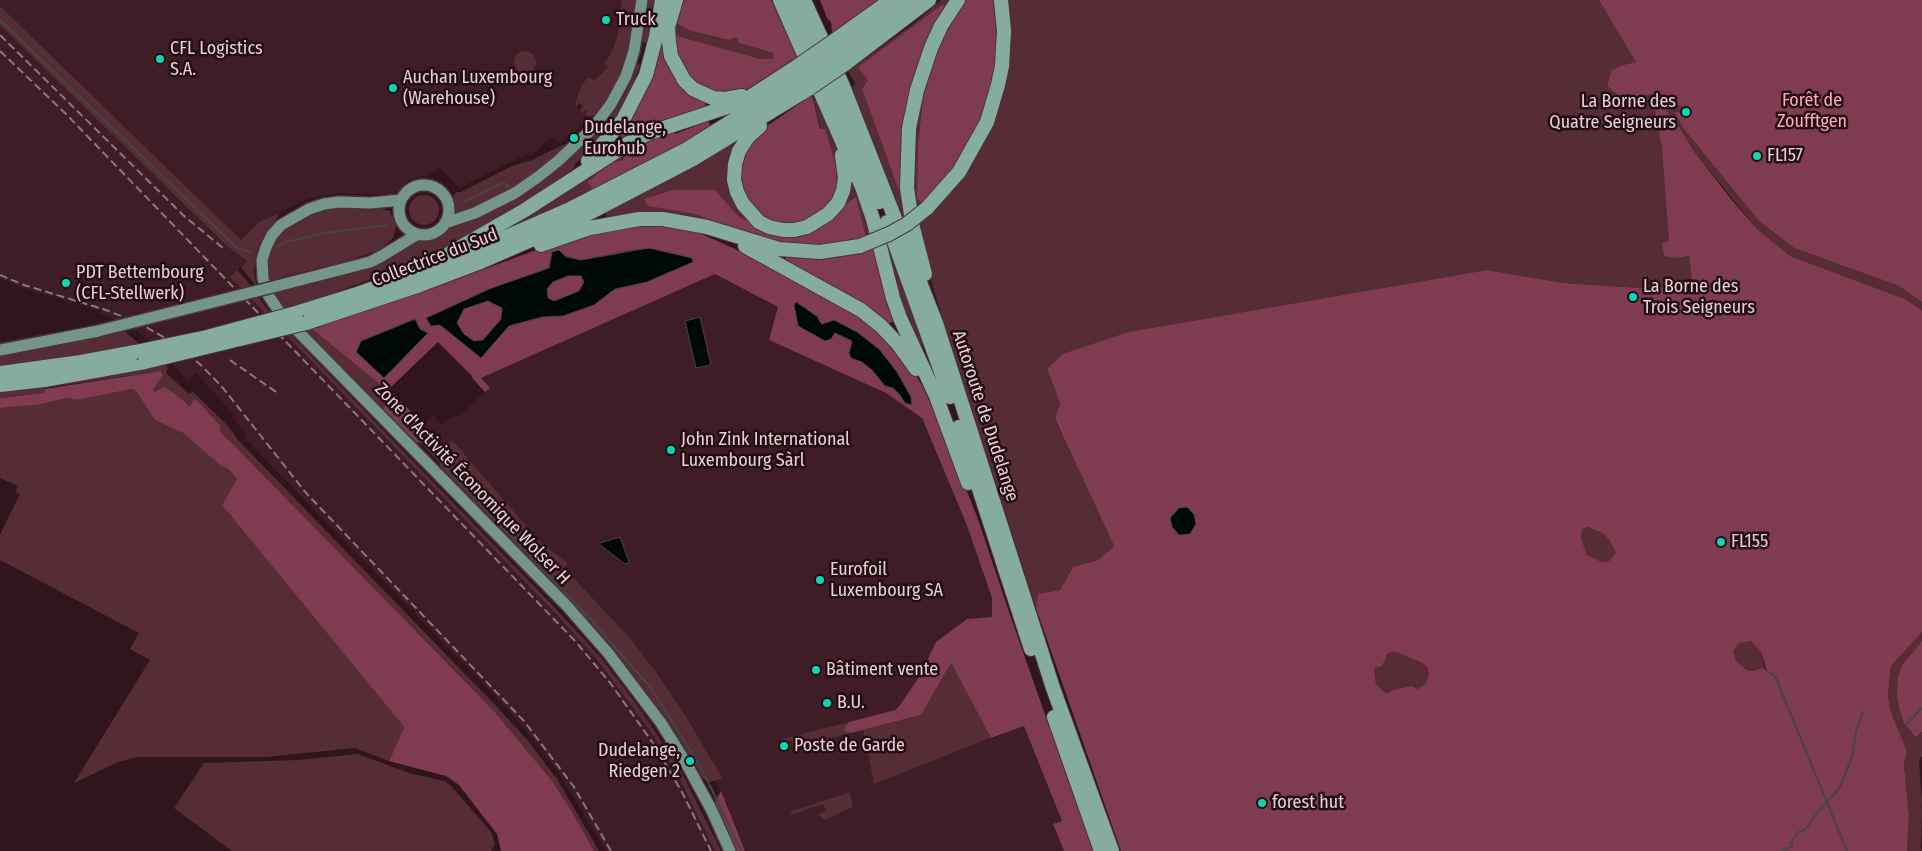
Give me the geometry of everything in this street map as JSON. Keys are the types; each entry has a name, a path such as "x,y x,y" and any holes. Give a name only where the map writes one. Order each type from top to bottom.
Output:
{"highway":[{"path":"559,188 600,149 623,120 632,104 646,75 656,36 662,0"},
{"path":"676,0 668,27 671,56 676,68 693,89 713,98 725,99 740,97 804,76"},
{"path":"778,0 790,23 862,187 873,219 887,279 900,318 936,396 1008,582"},
{"name":"Autoroute de Dudelange","path":"793,0 880,204 947,388 1008,582 1101,851"},
{"name":"Autoroute de Dudelange","path":"804,0 843,86 936,323 1054,688 1112,851"},
{"path":"813,0 843,86"},
{"path":"840,52 910,0"},
{"path":"840,52 930,0"},
{"path":"936,323 913,228 907,188 909,128 917,90 931,48 958,0"},
{"path":"478,263 590,228 639,219 663,219 685,222 770,247 803,252 828,251 860,246 889,234 907,224 927,208 959,172 987,122 998,84 1004,50 1001,0"},
{"path":"840,52 886,3"},
{"name":"Collectrice du Sud","path":"0,373 219,346 301,318 512,236 628,181 688,149 840,52"},
{"name":"Collectrice du Sud","path":"301,318 412,288 478,263 572,222 693,159 781,107 804,76"},
{"path":"410,276 525,210 629,142 649,133 742,102 764,88"},
{"path":"781,107 748,137 739,150 735,164 734,180 743,204 759,222 770,227 794,230 807,227 828,214 838,202 846,178 837,132"},
{"path":"720,233 825,289 861,310 881,326 898,344 911,362 947,427"},
{"name":"Collectrice du Sud","path":"0,385 52,379 140,357"}],"main road":[{"path":"402,220 410,231 418,234 433,233 446,223 489,207 538,177 571,150 598,121 618,92 626,76 634,51 642,0"},
{"path":"393,248 399,239 402,220 401,200 411,188 426,185 440,191 446,197 449,210 446,223"},
{"name":"Zone d'Activité Économique Wolser H","path":"370,203 401,200"},
{"name":"Zone d'Activité Économique Wolser H","path":"402,220 391,209 355,201 324,204 301,212 281,225 266,247 262,260 262,279 268,295 281,314 566,606 608,653 640,694 686,763 711,809 730,851"},
{"path":"449,210 464,217"},
{"path":"0,350 98,331 370,262 418,234"}],"shaded area":[{"path":"0,0 622,0 617,38 610,55 604,63 608,67 594,81 589,77 585,81 581,86 575,104 582,113 585,110 587,112 585,114 592,116 560,144 551,137 532,155 525,155 460,188 439,168 428,176 416,177 407,181 395,193 389,195 339,193 307,199 259,222 241,240 0,6"},
{"path":"622,0 639,0 636,25 623,74 600,112 592,116 585,115 587,112 585,110 582,113 580,110 583,106 579,103 576,107 575,104 581,86 585,81 589,77 594,81 608,67 604,63 610,55 617,38"},
{"path":"646,0 656,0 649,44 640,42"},
{"path":"941,0 955,0 868,80 862,89 899,191 904,189 912,240 852,88 855,83 848,71 913,24"},
{"path":"1007,0 1599,0 1637,62 1623,65 1607,86 1625,101 1650,94 1662,94 1671,105 1683,106 1682,113 1674,113 1683,128 1759,221 1794,248 1899,286 1922,302 1922,310 1905,299 1790,256 1757,229 1693,150 1677,123 1665,109 1654,107 1686,257 1689,256 1694,286 1639,288 1564,283 1487,270 1128,332 1062,354 1047,369 1060,403 1055,420 1114,546 1098,560 1073,567 1060,590 1039,594 1036,608 935,294 914,208 911,142 926,72 922,221 949,192"},
{"path":"0,6 241,240 259,222 280,213 259,244 254,273 257,287 241,267 247,261 228,247 0,25"},
{"path":"675,23 691,31 728,40 735,37 739,43 773,53 774,59 761,59 674,35"},
{"path":"0,25 228,247 247,261 230,277 558,616 598,661 651,732 678,776 715,851 606,851 561,776 532,737 502,703 245,438 246,432 232,418 235,415 196,373 188,381 146,338 133,328 98,312 103,311 20,287 0,278"},
{"path":"521,51 529,51 536,58 536,66 529,73 521,73 514,66 514,58"},
{"path":"638,63 640,65 625,105 607,131 574,165 575,167 545,190 463,240 418,261 316,300 291,307 312,329 383,387 391,400 382,409 304,332 277,302 269,283 267,260 275,239 296,220 325,208 368,206 390,211 396,221 396,227 393,238 379,250 350,260 275,279 278,289 371,266 417,238 435,235 445,228 465,221 599,130 616,109"},
{"path":"815,96 832,135 843,168 837,194 813,97"},
{"path":"743,137 765,229 739,217 715,190 648,206 694,214 761,239 732,231 607,220 605,212"},
{"path":"565,144 566,148 513,189 463,212 457,212 452,208 451,202 456,192 461,192 512,166 532,160"},
{"path":"625,148 623,160 610,163 587,182 593,190 521,224 518,219"},
{"path":"851,176 873,235 866,238 834,213"},
{"path":"424,195 430,196 438,204 438,216 430,224 424,225 418,224 410,216 409,210 410,204 418,196"},
{"path":"888,247 922,339 922,357 904,317 885,248"},
{"path":"649,248 692,258 693,262 647,282 615,289 594,305 563,316 542,317 509,326 481,358 440,325 431,326 426,318 489,289 549,268 552,252 559,250 566,257 581,260","holes":["568,276 581,276 584,282 579,291 554,301 548,298 547,289 553,282","488,301 502,308 501,319 483,340 474,341 464,334 457,323 464,309"]},
{"path":"237,270 267,309 292,336 602,659 640,709 681,771 721,851 715,851 678,776 651,732 598,661 558,616 230,277"},
{"path":"715,274 778,307 769,340 886,393 922,418 966,523 992,598 993,617 967,619 936,642 919,677 895,710 781,739 783,743 791,741 794,747 863,730 874,783 1024,726 1062,821 1053,825 1064,851 745,851 716,782 723,779 682,710 629,637 565,569 567,563 542,544 453,441 440,453 418,429 433,415 442,425 452,417 458,417 485,392 481,378"},
{"path":"796,302 818,317 822,324 834,320 857,332 879,349 897,372 911,397 912,405 905,403 893,388 885,386 872,370 862,362 851,358 849,353 852,341 835,333 831,339 825,341 798,326 794,305"},
{"path":"700,317 711,365 696,368 685,321"},
{"path":"415,319 420,329 428,333 384,378 356,352 361,341"},
{"path":"124,331 167,366 166,373 189,394 193,392 229,427 238,440 497,707 528,741 557,779 599,851 594,851 553,782 494,711 220,431 220,425 195,400 191,406 178,396 153,390 163,375 161,371 45,388 44,393 0,398 0,391 45,386 151,369 129,346 82,355 0,366 0,354"},
{"path":"132,389 136,391 155,420 183,433 221,466 228,469 237,479 222,505 404,727 389,761 355,748 266,757 138,757 118,762 74,783 150,660 130,649 139,633 0,560 0,535 20,494 15,492 18,486 0,478 0,408 37,405 67,398 77,400"},
{"path":"452,440 542,544 568,563 565,569 629,637 682,710 723,779 709,782 697,774 665,721 441,469 438,458"},
{"path":"1187,507 1194,514 1196,524 1190,534 1179,535 1172,527 1170,518 1179,508"},
{"path":"1586,527 1604,534 1610,541 1616,553 1609,561 1602,562 1587,555 1581,538 1582,529"},
{"path":"620,537 629,562 625,564 600,545 600,543"},
{"path":"1922,632 1922,641 1902,665 1916,737 1922,732 1922,756 1919,761 1922,801 1921,851 1907,851 1909,815 1904,764 1907,751 1891,712 1888,695 1891,666"},
{"path":"1749,641 1761,650 1767,672 1748,671 1736,661 1732,651 1738,644"},
{"path":"1396,652 1427,667 1429,674 1426,684 1417,689 1411,686 1395,689 1388,693 1384,692 1376,684 1374,668 1381,666 1388,653"},
{"path":"951,663 991,738 874,784 863,730 921,715"},
{"path":"849,722 845,727 846,731 851,733 793,748 791,741 782,743 781,739"},
{"path":"358,754 409,773 444,781 451,786 491,832 495,844 491,851 232,851 174,808 204,763 298,760"},
{"path":"850,792 853,807 824,820 818,814 826,811 823,804 791,815 790,812"}],"green space":[{"path":"682,0 771,0 784,25 797,59 760,83 738,93 712,93 693,82 675,50 674,35 761,59 773,59 773,53 739,43 735,37 729,40 691,31 675,23"},
{"path":"820,0 879,0 832,33 831,22 827,18"},
{"path":"963,0 998,0 994,80 981,123 963,158 924,206 917,198 918,145 926,72 942,36"},
{"name":"Forêt de Zoufftgen","path":"1599,0 1922,0 1922,302 1899,286 1794,248 1759,221 1683,128 1674,112 1682,113 1682,106 1671,105 1662,94 1650,94 1625,101 1607,86 1612,70 1636,62"},
{"path":"942,5 946,7 923,60 904,189 899,191 862,89 868,80 858,67"},
{"path":"661,37 669,66 683,91 704,99 706,108 623,138 620,135 635,114 655,67"},
{"path":"812,95 820,129 825,129 836,166 837,194 830,206 807,222 790,225 768,220 751,209 737,177 739,161 757,133"},
{"path":"1660,100 1677,123 1693,150 1731,199 1757,229 1790,256 1905,299 1922,310 1922,632 1891,666 1888,695 1891,712 1907,751 1904,764 1909,815 1907,851 1121,851 1036,608 1038,594 1060,590 1073,567 1098,560 1114,546 1055,419 1060,403 1047,369 1062,354 1128,332 1487,270 1564,283 1639,288 1693,286 1689,256 1677,258 1664,256 1662,243 1669,241 1662,148 1654,106","holes":["1587,527 1604,534 1610,541 1616,553 1609,561 1602,562 1587,555 1581,538 1582,529","1750,641 1761,651 1767,671 1761,668 1755,671 1748,671 1736,661 1733,651 1738,644","1396,652 1427,667 1429,674 1426,684 1417,689 1412,686 1395,689 1388,693 1384,692 1376,684 1374,668 1382,666 1388,653"]},
{"path":"708,121 711,127 624,175 593,190 587,182 610,163 623,160 625,148 672,129 675,134"},
{"path":"673,190 715,190 739,217 765,229 799,234 819,228 834,213 856,197 866,238 814,248 761,239 694,214 648,206 644,199"},
{"path":"653,225 697,232 733,248 856,314 890,341 908,363 923,387 943,431 978,519 1093,851 1064,851 1053,824 1062,821 1024,726 991,738 951,663 921,715 851,733 845,731 845,727 849,722 895,710 919,677 936,642 967,619 992,617 992,598 966,523 922,418 886,393 769,340 778,307 715,274 481,378 490,388 485,392 438,342 389,389 423,424 418,429 431,442 426,444 416,442 382,409 391,400 383,387 312,329 444,284 563,240 609,228","holes":["638,249 693,262 647,282 615,289 594,305 563,316 542,317 509,326 481,358 440,325 489,289 549,268 552,252 581,260","797,303 818,317 819,322 822,324 834,320 857,332 879,349 897,372 905,403 900,395 892,388 885,386 872,370 862,362 851,357 849,353 852,341 835,333 794,305","415,319 420,329 427,334 361,341"]},
{"path":"876,246 896,320 886,325 881,319 829,284 785,263 786,256 823,259 864,251"},
{"path":"568,276 581,276 584,282 579,291 554,301 548,298 546,289 553,282"},
{"path":"488,301 502,308 501,319 483,340 474,341 464,334 457,323 464,309"},
{"path":"161,371 163,375 153,390 155,392 164,387 190,406 195,399 220,425 220,431 494,711 553,782 594,851 501,851 497,834 459,785 446,776 389,761 404,727 222,505 237,479 228,469 221,466 183,433 155,420 136,391 132,389 77,400 67,398 37,405 0,408 0,398 44,393 45,389"},
{"path":"1922,641 1922,732 1916,737 1905,725 1899,708 1897,693 1898,677 1902,665"},
{"path":"721,791 745,851 734,851 716,810 715,802"}],"waterway":[{"path":"0,20 237,248 251,252"},
{"path":"463,202 500,184 505,183 509,188"},
{"path":"278,247 285,242 325,233 387,225"},
{"path":"387,406 593,622 650,687 695,758 741,851"},
{"path":"1767,672 1775,676 1847,851"},
{"path":"1907,724 1922,708"},
{"path":"1783,851 1793,846 1791,843 1797,833 1806,829 1820,809 1839,789 1852,757 1856,731 1863,712"}],"railway":[{"path":"0,35 183,215 223,248"},
{"path":"0,51 66,114 576,642 611,684 655,746 683,794 711,851"},
{"path":"0,275 24,285 103,309 137,322 174,343 202,366 223,388 306,493 524,721 574,787 611,851"},
{"path":"230,360 279,394"}],"place":[{"name":"Truck","path":"606,20"},
{"name":"CFL Logistics S.A.","path":"160,59"},
{"name":"Auchan Luxembourg (Warehouse)","path":"393,88"},
{"name":"La Borne des Quatre Seigneurs","path":"1686,112"},
{"name":"Dudelange, Eurohub","path":"574,138"},
{"name":"FL157","path":"1757,156"},
{"name":"PDT Bettembourg (CFL-Stellwerk)","path":"66,283"},
{"name":"La Borne des Trois Seigneurs","path":"1633,297"},
{"name":"John Zink International Luxembourg Sàrl","path":"671,450"},
{"name":"FL155","path":"1721,542"},
{"name":"Eurofoil Luxembourg SA","path":"820,580"},
{"name":"Bâtiment vente","path":"816,670"},
{"name":"B.U.","path":"827,703"},
{"name":"Poste de Garde","path":"784,746"},
{"name":"Dudelange, Riedgen 2","path":"690,761"},
{"name":"forest hut","path":"1262,803"}]}
